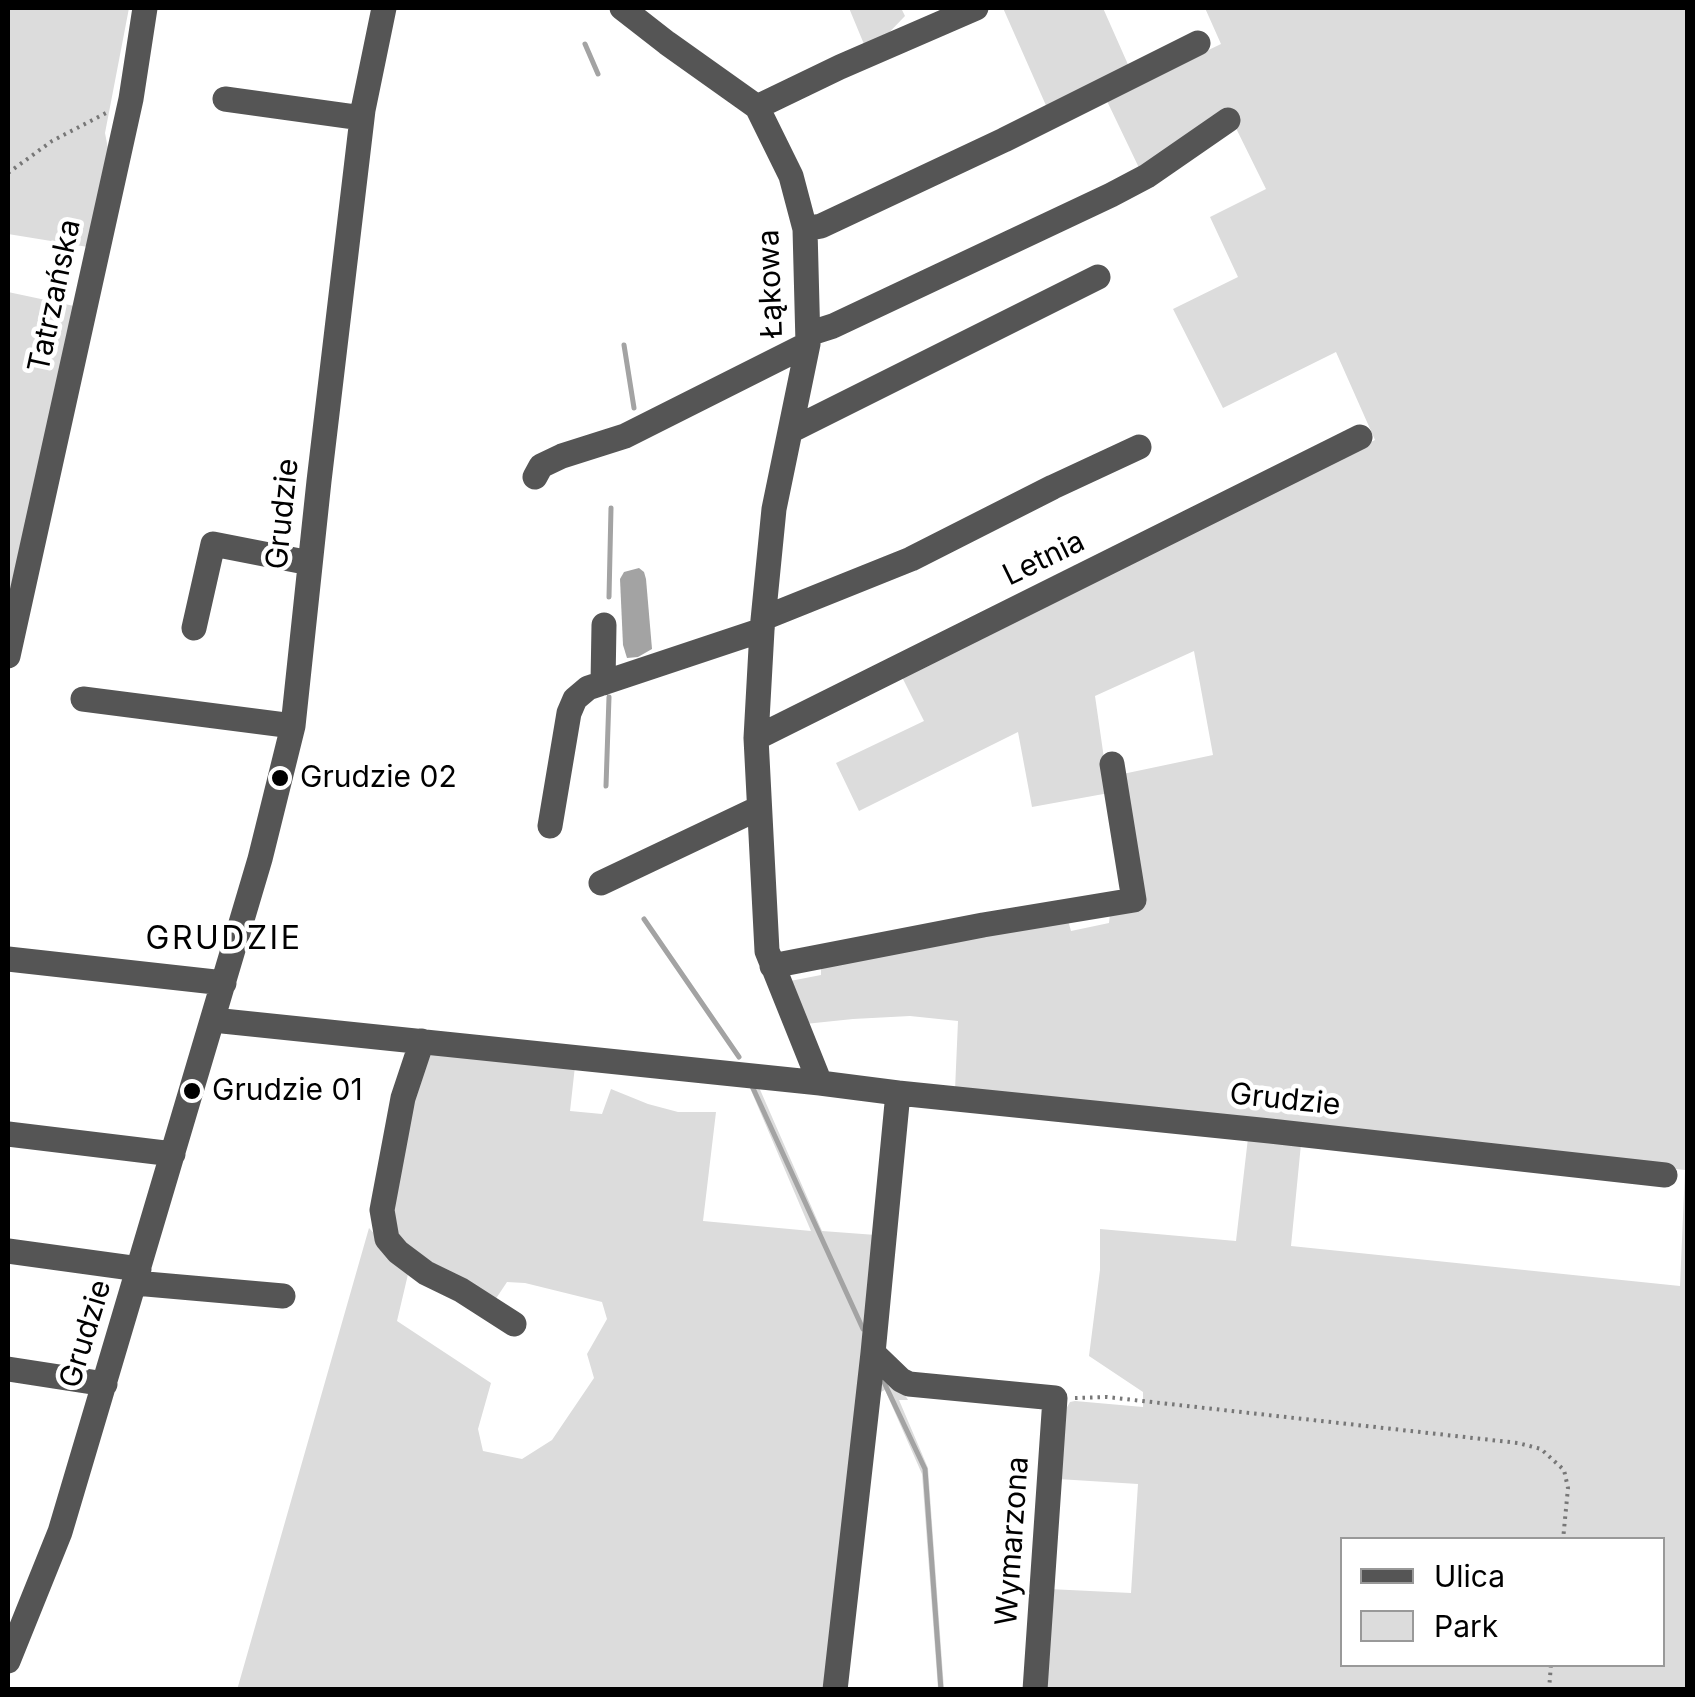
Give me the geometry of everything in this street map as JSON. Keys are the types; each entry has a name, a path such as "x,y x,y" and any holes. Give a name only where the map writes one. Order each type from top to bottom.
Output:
{"street":[{"name":"Tatrzańska","path":"8,656 131,99 145,8"},
{"name":"Grudzie","path":"8,1661 60,1532 260,859 293,726 362,118 384,8"},
{"name":"Łąkowa","path":"622,8 758,107 791,176 805,229 808,339 774,509 756,738 765,935 772,966 820,1083"},
{"path":"758,107 976,8"},
{"path":"805,229 821,226 1004,140 1198,43"},
{"path":"225,99 362,118"},
{"path":"535,477 541,466 625,436 833,326 1111,195 1228,120"},
{"path":"792,430 1098,276"},
{"name":"Letnia","path":"756,738 1360,438"},
{"path":"550,826 568,713 575,699 588,688 763,624 911,559 1138,446"},
{"path":"194,628 213,544 310,563"},
{"path":"603,683 604,624"},
{"path":"82,699 293,726"},
{"path":"772,966 1134,900 1112,764"},
{"path":"601,883 759,808"},
{"path":"8,959 224,983"},
{"name":"Grudzie","path":"213,1020 1665,1175"},
{"path":"422,1041 404,1098 382,1210 388,1239 398,1252 426,1273 514,1324"},
{"path":"835,1690 898,1093"},
{"path":"8,1134 173,1154"},
{"path":"8,1251 137,1276 283,1296"},
{"path":"873,1353 909,1384 1056,1398"},
{"path":"8,1369 105,1384"},
{"name":"Wymarzona","path":"1035,1690 1056,1398"}],"path":[{"path":"8,172 52,141 131,99"},
{"path":"1056,1398 1107,1397 1518,1443 1541,1449 1564,1470 1568,1488 1563,1537"}],"green space":[{"path":"8,8 129,8 105,133 110,159 88,247 8,234"},
{"path":"849,8 901,8 905,16 879,43 866,49"},
{"path":"1003,8 1103,8 1130,69 1048,110"},
{"path":"1205,8 1687,8 1687,1689 1042,1689 1049,1589 1131,1593 1138,1484 1058,1479 1070,1402 1143,1407 1143,1392 1089,1356 1100,1270 1100,1229 1236,1241 1248,1138 1301,1144 1291,1246 1680,1286 1685,1170 955,1090 958,1021 910,1016 805,1024 785,982 821,975 821,968 1067,917 1071,931 1109,923 1110,914 1142,904 1118,775 1213,755 1194,651 1095,696 1109,793 1032,807 1018,732 859,811 836,763 924,721 901,675 1375,440 1336,352 1223,408 1173,309 1238,277 1210,217 1266,189 1228,112 1141,172 1106,99 1221,44"},
{"path":"8,292 74,306 8,622"},
{"path":"429,1053 575,1066 570,1111 602,1114 611,1089 678,1112 716,1112 703,1221 811,1231 747,1081 758,1085 822,1231 876,1235 825,1689 237,1690 369,1228 409,1270 397,1321 491,1383 478,1429 483,1451 522,1459 552,1440 594,1378 587,1354 607,1319 602,1302 507,1282 495,1300 408,1250 390,1224 407,1112"},
{"path":"875,1369 899,1385 908,1400 899,1400 928,1468 944,1689 938,1689 922,1474 885,1390 874,1395"}],"shaded area":[{"path":"639,568 646,579 652,649 627,658 620,579 624,572"}],"waterway":[{"path":"585,44 598,74"},
{"path":"624,345 634,408"},
{"path":"609,597 611,508"},
{"path":"606,786 609,697"},
{"path":"644,919 739,1057"},
{"path":"752,1086 863,1329"},
{"path":"882,1378 925,1469 941,1690"}],"place":[{"name":"Grudzie 02","path":"280,778"},
{"name":"Grudzie 01","path":"192,1091"}],"district":[{"name":"GRUDZIE","path":"224,939"}]}
